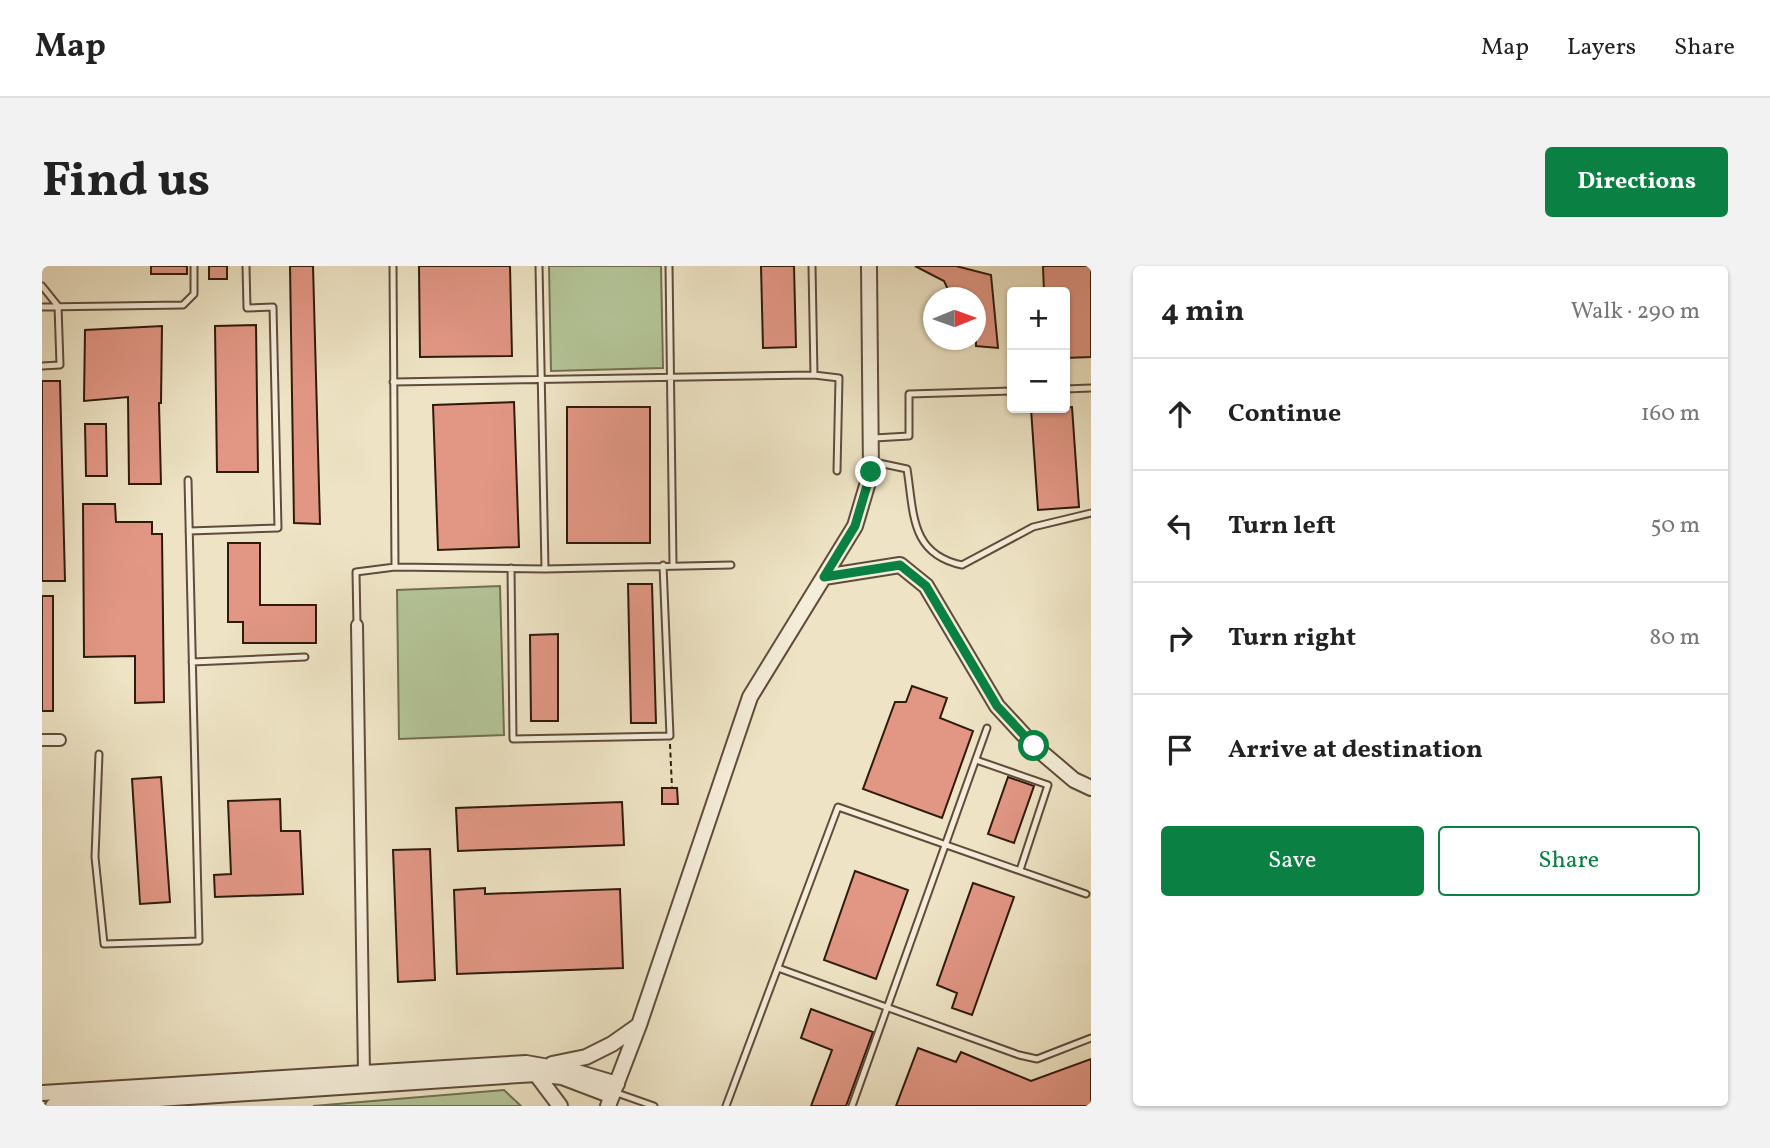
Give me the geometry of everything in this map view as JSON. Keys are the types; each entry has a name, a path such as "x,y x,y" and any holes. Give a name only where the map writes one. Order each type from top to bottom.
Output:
{"street":[{"path":"42,1093 526,1063 613,1094 750,697 855,526 871,472 869,266"},
{"path":"824,577 900,565 926,586 997,706 1034,746 1074,780 1091,788"},
{"path":"357,625 364,1073"},
{"path":"42,740 60,740"},
{"path":"53,1106 541,1070 586,1057 612,1044 639,1025"},
{"path":"541,1070 560,1106"}],"lane":[{"path":"42,307 183,305 194,294 194,266"},
{"path":"189,531 278,528 274,307 247,308 246,266"},
{"path":"393,266 395,567"},
{"path":"539,266 545,569"},
{"path":"669,266 673,564"},
{"path":"812,266 814,375"},
{"path":"42,286 58,306 60,365 42,366"},
{"path":"393,382 814,375 839,378 837,471"},
{"path":"1070,389 1091,388"},
{"path":"871,438 909,436 909,394 1007,391"},
{"path":"871,461 907,469 915,521 924,546 944,561 962,565 1033,527 1091,513"},
{"path":"99,754 95,857 104,944 200,941 188,480"},
{"path":"357,625 356,572 395,567 545,569 673,564 731,565"},
{"path":"511,568 513,739 670,736 663,565"},
{"path":"192,662 305,657"},
{"path":"852,1106 987,728"},
{"path":"976,760 1048,785 1020,870"},
{"path":"726,1106 838,807 1086,894"},
{"path":"778,968 1019,1055 1037,1059 1091,1038"},
{"path":"613,1094 654,1106"}],"path":[{"path":"670,746 672,788"}],"green space":[{"path":"549,266 661,266 663,368 551,371"},
{"path":"500,586 504,735 399,739 397,590"},
{"path":"504,1090 521,1106 313,1106"}],"building":[{"path":"151,266 187,266 187,274 151,274"},
{"path":"209,266 227,266 227,279 209,279"},
{"path":"290,266 313,266 320,524 294,523"},
{"path":"419,266 510,266 512,356 420,357"},
{"path":"761,266 794,266 796,347 763,348"},
{"path":"915,266 956,266 991,275 998,348 986,347 986,287 947,287 944,281"},
{"path":"1043,266 1091,266 1091,357 1070,358 1070,287 1044,287"},
{"path":"256,325 258,472 217,472 215,326"},
{"path":"162,326 159,403 161,484 129,484 128,397 84,401 85,330"},
{"path":"42,381 60,381 65,581 42,581"},
{"path":"514,402 519,547 438,550 433,405"},
{"path":"567,407 650,407 650,543 567,543"},
{"path":"1070,407 1079,507 1038,510 1031,413 1070,413"},
{"path":"85,424 106,424 107,476 86,476"},
{"path":"83,504 115,504 116,522 152,522 152,534 162,534 164,702 135,703 135,656 84,657"},
{"path":"228,543 260,543 260,605 316,605 316,643 243,643 243,622 228,622"},
{"path":"628,584 652,584 656,723 631,723"},
{"path":"42,596 53,596 53,711 42,711"},
{"path":"558,634 558,721 531,721 530,635"},
{"path":"912,686 947,698 940,718 973,731 942,818 863,789 895,702 906,702"},
{"path":"161,777 170,902 140,904 132,779"},
{"path":"1008,777 1034,786 1014,843 988,834"},
{"path":"662,788 677,788 678,804 662,804"},
{"path":"280,799 281,831 300,831 303,894 215,897 214,875 231,874 228,801"},
{"path":"622,802 624,845 458,851 456,808"},
{"path":"430,849 435,980 398,982 393,850"},
{"path":"855,871 908,890 876,979 824,960"},
{"path":"973,883 1014,897 972,1015 952,1008 957,993 937,985"},
{"path":"485,888 485,894 620,889 623,968 457,974 454,890"},
{"path":"811,1009 873,1032 846,1106 811,1106 832,1050 801,1038"},
{"path":"918,1048 956,1062 961,1052 1031,1081 1091,1059 1091,1106 896,1106"}],"route":[{"path":"871,472 855,526 824,577 900,565 926,586 997,706 1034,746"}]}
